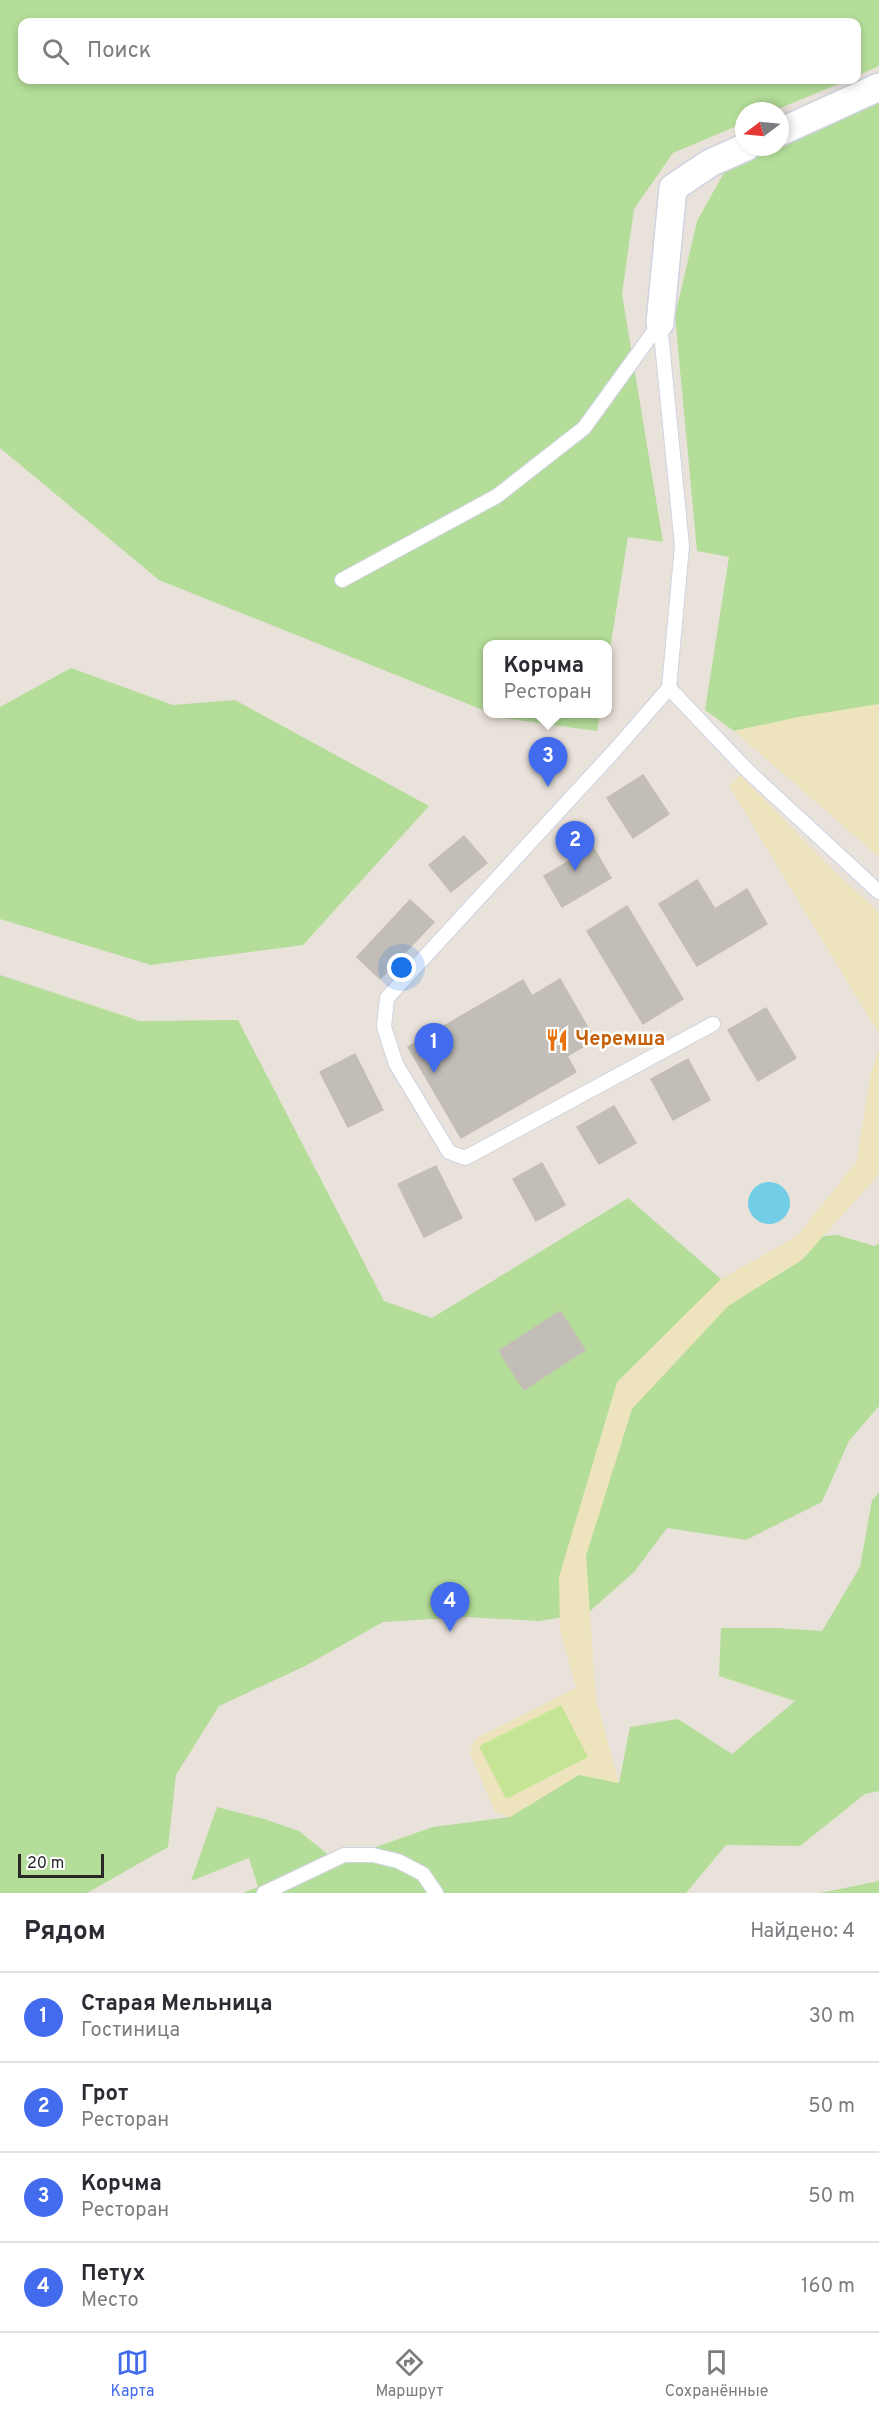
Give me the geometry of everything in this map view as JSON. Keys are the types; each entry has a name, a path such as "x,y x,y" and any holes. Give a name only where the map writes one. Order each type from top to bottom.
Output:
{"street":[{"path":"789,128 879,87"},
{"path":"660,323 673,188 710,163 735,152"}],"lane":[{"path":"342,580 497,496 584,428 660,323"},
{"path":"660,323 682,546 669,688 616,749 387,998 384,1027 396,1064 449,1152 465,1158 713,1024"},
{"path":"669,688 748,771 879,892"},
{"path":"264,1893 344,1855 372,1855 398,1862 423,1874 436,1893"}],"green space":[{"path":"0,0 879,0 879,66 861,74 861,18 18,18 18,84 838,84 789,104 789,102 735,102 735,127 673,153 634,209 622,294 663,542 628,537 611,640 483,640 483,710 159,580 0,448"},
{"path":"879,99 879,705 799,717 734,731 705,710 729,557 697,551 675,316 697,221 726,169 754,156 789,156 789,140"},
{"path":"71,668 173,705 235,700 429,806 303,945 151,965 0,919 0,707"},
{"path":"503,718 599,718 597,731"},
{"path":"0,975 140,1021 238,1020 384,1301 432,1318 628,1198 721,1279 740,1287 813,1237 837,1235 875,1246 879,1243 879,1406 849,1441 822,1502 746,1540 667,1528 635,1571 588,1613 539,1621 466,1617 383,1622 305,1666 219,1706 176,1775 168,1847 87,1893 0,1893"},
{"path":"879,1493 879,1791 865,1794 800,1846 726,1845 686,1893 243,1893 258,1887 249,1858 191,1881 217,1807 299,1831 336,1861 433,1827 510,1817 579,1774 619,1783 630,1727 678,1719 732,1754 795,1701 719,1676 721,1628 822,1631 860,1567 872,1500"},
{"path":"561,1705 588,1757 506,1799 479,1746"},
{"path":"879,1881 879,1893 820,1893"}],"sand":[{"path":"879,705 879,857 734,731"},
{"path":"740,775 838,875 879,912 879,1034 729,786"},
{"path":"879,1049 879,1174 802,1260 728,1306 632,1409 586,1556 596,1699 619,1783 579,1775 510,1817 495,1812 470,1753 475,1739 576,1688 560,1630 559,1577 617,1382 721,1279 797,1236 857,1161 870,1076"}],"water":[{"path":"769,1182 784,1188 790,1203 784,1218 769,1224 754,1218 748,1203 754,1188"}],"building":[{"path":"643,775 669,814 633,838 607,798"},
{"path":"464,836 487,863 451,892 429,865"},
{"path":"593,847 611,878 562,907 544,876"},
{"path":"697,880 715,909 747,889 767,924 697,966 659,904"},
{"path":"410,900 434,922 380,979 357,957"},
{"path":"627,906 683,999 643,1024 587,931"},
{"path":"560,979 595,1040 567,1056 576,1072 461,1138 408,1047 523,980 532,996"},
{"path":"766,1008 796,1058 758,1081 728,1030"},
{"path":"355,1054 383,1110 348,1127 320,1072"},
{"path":"688,1059 710,1100 673,1120 651,1079"},
{"path":"614,1106 636,1143 599,1164 577,1127"},
{"path":"542,1163 565,1205 536,1221 513,1179"},
{"path":"436,1166 462,1218 424,1237 398,1184"},
{"path":"560,1311 585,1350 524,1390 499,1351"}],"place":[{"name":"Корчма","path":"548,787"},
{"name":"Грот","path":"575,871"},
{"name":"Черемша","path":"557,1040"},
{"name":"Старая Мельница","path":"434,1073"},
{"name":"Петух","path":"450,1632"}]}
